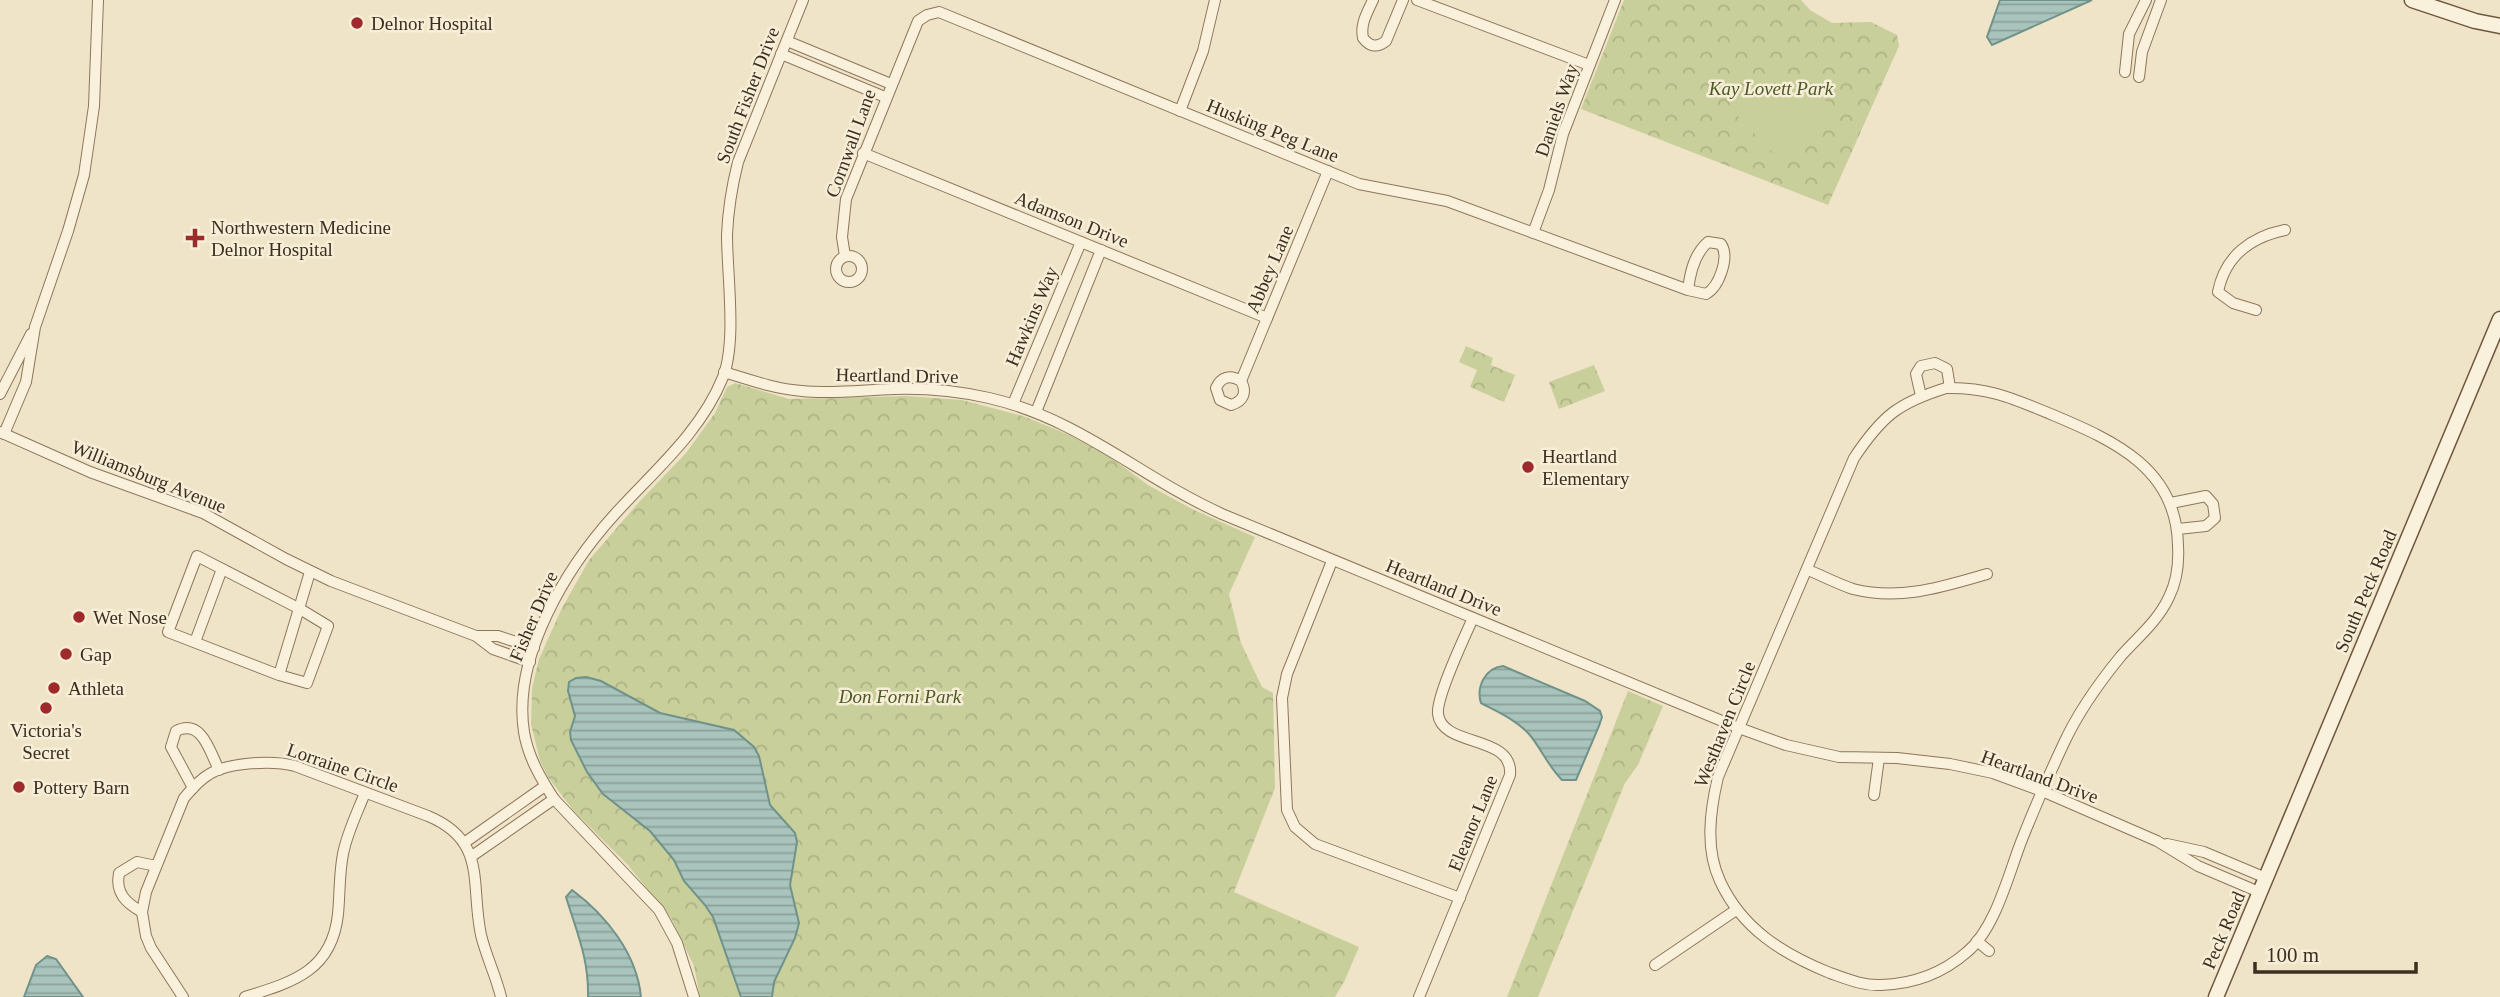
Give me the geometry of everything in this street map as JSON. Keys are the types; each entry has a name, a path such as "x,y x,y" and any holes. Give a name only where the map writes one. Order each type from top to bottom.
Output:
{"main road":[{"path":"2412,0 2475,21 2500,26"},
{"name":"South Peck Road","path":"2266,878 2500,320"},
{"name":"Peck Road","path":"2216,997 2266,878"}],"street":[{"path":"0,394 35,327 84,175 94,106 98,0"},
{"name":"South Fisher Drive","path":"724,372 729,324 727,235 734,179 738,162 803,0"},
{"path":"1180,111 1208,38 1215,0"},
{"path":"1373,0 1361,32 1363,38 1374,46 1380,46 1386,41 1403,0"},
{"path":"1417,0 1589,65"},
{"name":"Daniels Way","path":"1533,233 1549,190 1563,134 1615,0"},
{"path":"2125,72 2129,34 2146,0"},
{"path":"2139,77 2142,52 2161,0"},
{"name":"Husking Peg Lane","path":"891,84 918,22 926,15 939,12 1368,186 1439,198 1688,290"},
{"path":"787,41 891,84"},
{"path":"781,54 886,97"},
{"name":"Cornwall Lane","path":"845,256 842,220 846,199 891,84"},
{"name":"Adamson Drive","path":"863,153 1268,318"},
{"name":"Abbey Lane","path":"1241,381 1328,171"},
{"path":"2256,310 2233,303 2218,292 2221,278 2248,243 2266,234 2285,230"},
{"name":"Hawkins Way","path":"1013,404 1081,242"},
{"path":"1708,242 1721,244 1725,249 1724,257 1711,292 1706,295 1688,290 1694,262 1702,247 1708,242"},
{"name":"Hawkins Way","path":"1036,412 1101,250"},
{"path":"2,433 26,382 35,327"},
{"path":"1921,396 1916,374 1922,366 1935,363 1947,369 1950,388"},
{"name":"Heartland Drive","path":"724,372 786,390 825,392 927,389 988,397 1013,404 1089,436 1154,479 1201,505 1739,728 1786,744 1839,757 1950,764 1982,771 2042,791 2157,841 2198,866 2259,892"},
{"name":"Fisher Drive","path":"694,997 677,943 659,910 554,799 545,786 532,761 524,732 523,693 534,648 558,595 583,553 691,432 711,402 724,372"},
{"name":"Westhaven Circle","path":"1950,388 1998,393 2081,427 2134,455 2152,474 2171,503 2178,529 2179,565 2169,597 2150,627 2124,653 2076,718 2042,791 1987,928 1977,941 1948,966 1922,979 1879,985 1856,983 1770,944 1735,910 1719,879 1712,852 1710,822 1718,778 1854,458 1871,433 1893,411 1921,396 1950,388"},
{"name":"Williamsburg Avenue","path":"2,433 90,472 203,513 310,572 476,636 493,649 530,662"},
{"path":"2171,503 2206,496 2213,504 2215,518 2206,526 2178,529"},
{"path":"197,556 222,569 328,626 307,683 279,675 168,632 197,556"},
{"path":"1332,561 1283,689 1285,793 1290,818 1301,833 1315,844 1460,898"},
{"path":"195,642 222,569"},
{"path":"1808,570 1852,588 1888,595 1919,593 1987,574"},
{"path":"279,675 310,572"},
{"name":"Eleanor Lane","path":"1419,997 1509,782 1511,768 1499,752 1452,732 1439,718 1440,701 1473,618"},
{"name":"Williamsburg Avenue","path":"476,636 498,636 534,648"},
{"path":"193,788 171,747 176,731 190,728 203,736 219,770"},
{"path":"1874,795 1880,758"},
{"name":"Lorraine Circle","path":"142,912 156,866 184,799 193,788 208,775 219,770 273,762 284,763 440,821 464,843 472,856 481,933 501,997"},
{"path":"464,843 545,786"},
{"path":"245,997 301,977 323,958 330,946 338,916 346,843 365,793"},
{"path":"472,856 554,799"},
{"name":"Heartland Drive","path":"2157,841 2204,852 2266,878"},
{"path":"156,866 137,862 119,873 118,888 125,901 142,912 146,936 183,997"},
{"path":"1655,965 1735,910"},
{"path":"1977,941 1989,951"}],"green space":[{"name":"Kay Lovett Park","path":"1624,0 1801,0 1810,10 1832,23 1871,22 1897,35 1899,46 1828,205 1581,109"},
{"path":"1789,80 1814,88 1834,109 1786,157 1776,156 1730,108 1756,86"},
{"path":"1466,346 1493,358 1491,365 1515,375 1504,402 1470,387 1477,370 1459,362"},
{"path":"1594,365 1605,391 1559,409 1549,382"},
{"name":"Don Forni Park","path":"735,383 789,399 906,396 962,400 1023,416 1072,436 1109,456 1148,485 1194,510 1255,537 1229,594 1241,643 1262,687 1273,693 1275,788 1234,892 1359,947 1335,997 700,997 694,966 671,918 627,864 573,810 548,777 540,761 531,724 532,688 539,659 562,608 589,560 686,453 715,413 727,387"},
{"path":"1628,691 1663,706 1638,765 1625,783 1538,997 1507,997"}],"water":[{"path":"2000,0 2092,0 1992,45 1987,37"},
{"path":"1503,666 1585,701 1600,711 1602,717 1599,726 1576,780 1562,780 1524,729 1481,703 1483,679 1491,670"},
{"path":"586,677 601,681 660,713 734,730 754,747 759,756 770,805 795,833 797,842 790,885 799,923 795,938 774,982 772,997 741,997 713,917 705,905 684,881 674,860 650,831 603,794 587,772 571,740 570,732 575,716 568,691 569,682"},
{"path":"572,890 597,911 618,937 633,966 641,997 588,997 584,958 566,897"},
{"path":"47,956 56,959 83,997 24,997 36,965"}],"place":[{"name":"Delnor Hospital","path":"357,23"},
{"name":"Northwestern Medicine Delnor Hospital","path":"195,238"},
{"name":"Heartland Elementary","path":"1528,467"},
{"name":"Wet Nose","path":"79,617"},
{"name":"Gap","path":"66,654"},
{"name":"Athleta","path":"54,688"},
{"name":"Victoria's Secret","path":"46,708"},
{"name":"Pottery Barn","path":"19,787"}]}
